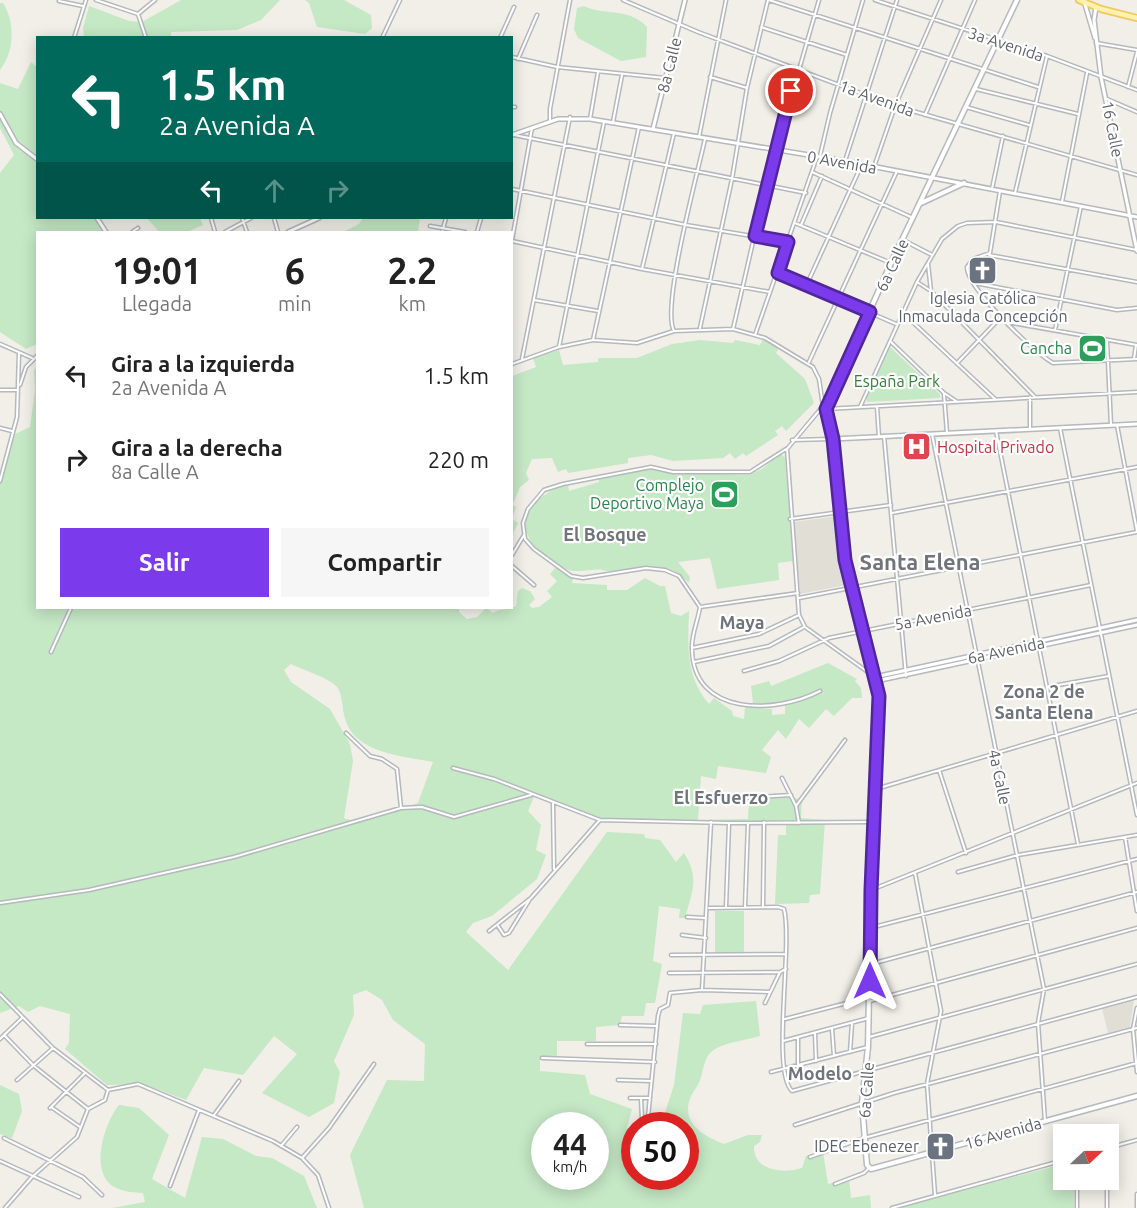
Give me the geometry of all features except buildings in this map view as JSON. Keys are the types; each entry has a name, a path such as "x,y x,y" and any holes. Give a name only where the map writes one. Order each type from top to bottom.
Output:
{"main road":[{"name":"6a Calle","path":"868,1169 862,1103 869,1037 871,890 880,725 875,679 850,588 833,439 826,409 891,263 1017,0"},
{"path":"1082,0 1096,7 1137,18"},
{"path":"921,203 964,183"},
{"name":"16 Avenida","path":"868,1169 1137,1096"}],"street":[{"path":"75,36 86,0"},
{"path":"96,0 138,14"},
{"path":"138,14 155,0"},
{"path":"383,36 400,0"},
{"path":"550,121 550,109 570,0"},
{"name":"1a Avenida","path":"623,0 717,39 895,106 1137,175"},
{"name":"8a Calle","path":"653,129 685,0"},
{"path":"699,137 726,0"},
{"path":"700,328 719,230 732,179 747,88 768,0 1038,87"},
{"path":"733,329 766,185 778,150 798,69 819,0"},
{"path":"755,335 818,157 863,0"},
{"name":"3a Avenida","path":"875,0 1047,56 1137,90"},
{"path":"845,161 897,0"},
{"path":"874,167 895,106 941,0"},
{"path":"925,115 975,0"},
{"name":"16 Calle","path":"1082,0 1096,43"},
{"name":"16 Calle","path":"1098,0 1096,43 1101,77 1137,250"},
{"path":"59,1 83,6"},
{"path":"501,36 514,7"},
{"path":"138,14 145,36"},
{"path":"518,59 537,15"},
{"path":"761,27 847,56"},
{"path":"1096,43 1137,51 1128,87"},
{"path":"1015,193 1029,125 1047,56"},
{"path":"513,57 558,68 665,78"},
{"path":"590,119 598,72"},
{"path":"1062,202 1087,73"},
{"path":"613,123 622,75"},
{"path":"710,77 747,88"},
{"path":"975,89 1078,114"},
{"path":"1107,99 1137,112"},
{"path":"966,107 1029,125"},
{"path":"0,114 16,143 36,158"},
{"path":"522,359 570,117"},
{"name":"0 Avenida","path":"513,135 550,121 570,117 590,119 845,161 1137,217"},
{"path":"558,347 604,122"},
{"path":"593,340 639,127"},
{"path":"513,235 532,128"},
{"path":"642,269 664,167 674,133"},
{"path":"513,135 698,174 806,193"},
{"path":"992,189 1003,136"},
{"path":"674,331 672,321 676,275 705,139"},
{"path":"807,284 861,164"},
{"path":"809,363 897,171"},
{"path":"812,172 913,218"},
{"path":"801,225 822,176"},
{"path":"513,189 687,225 788,242"},
{"path":"988,254 996,222 1000,190"},
{"path":"1054,330 1081,206"},
{"path":"226,231 243,219"},
{"path":"290,231 310,219"},
{"path":"860,407 917,282 942,239 958,226 978,221 996,222 1137,250"},
{"path":"795,223 891,263"},
{"path":"430,226 443,231"},
{"path":"134,231 138,228"},
{"path":"903,240 932,255"},
{"path":"513,241 610,263 771,292"},
{"path":"1007,322 1136,345 1135,359 1053,363 1007,322 967,273 968,264 988,254 1137,282"},
{"path":"928,262 932,291"},
{"path":"778,273 897,325"},
{"path":"917,282 932,291 1035,397"},
{"path":"973,283 1117,310 1137,308"},
{"path":"534,300 598,311"},
{"path":"903,313 996,400"},
{"path":"957,362 1002,316"},
{"path":"513,364 558,347 593,340 637,343 674,331 700,328 733,329 755,335 809,363 818,374 824,406 787,449 750,472 673,472 651,467 551,487 538,495 528,508 523,523 525,537 556,566 577,578 646,568 673,572 687,586 699,608 692,648 694,663 704,685 727,702 784,704 802,700 820,691"},
{"path":"890,340 944,393 956,401"},
{"path":"1107,340 1111,425"},
{"path":"0,344 32,358"},
{"path":"0,481 17,417 18,353"},
{"path":"18,389 26,367 36,356"},
{"path":"0,390 18,389"},
{"path":"826,409 1137,392"},
{"path":"944,393 947,433"},
{"path":"1030,397 1030,429"},
{"path":"877,407 879,437"},
{"path":"792,441 1137,424"},
{"path":"798,598 1137,532 1117,425"},
{"path":"0,428 12,431"},
{"path":"1060,428 1137,814"},
{"path":"996,431 1078,844"},
{"name":"4a Calle","path":"932,434 1044,989 1038,1023 1038,1055 1045,1121"},
{"path":"884,436 906,674"},
{"path":"787,449 790,519 799,615 805,627 875,679"},
{"path":"0,452 6,454"},
{"path":"892,513 1137,467"},
{"path":"790,519 891,505"},
{"path":"513,554 525,537"},
{"path":"513,567 534,585"},
{"name":"5a Avenida","path":"744,671 778,661 823,640 1091,585"},
{"path":"699,608 798,593"},
{"path":"51,652 71,609"},
{"path":"692,648 759,634 799,615"},
{"name":"6a Avenida","path":"875,679 978,659 1137,623"},
{"path":"694,663 769,646 805,627"},
{"path":"1047,687 1109,676"},
{"path":"876,789 1137,711"},
{"path":"346,733 370,756 382,759 397,769 401,808"},
{"path":"796,806 844,740"},
{"path":"453,768 494,779 600,820 729,823 874,822"},
{"path":"939,770 966,853"},
{"path":"782,778 796,806 799,823"},
{"path":"871,890 1137,783"},
{"path":"0,903 89,890 234,857 401,808 422,807 454,817 531,795"},
{"path":"743,798 791,795"},
{"path":"553,803 554,869"},
{"path":"498,926 504,935 509,933 531,898 554,869 600,820"},
{"path":"702,990 706,919 709,908 711,822"},
{"path":"763,907 764,822"},
{"path":"726,908 729,823"},
{"path":"745,908 748,823"},
{"path":"958,872 1018,855 1137,835"},
{"path":"1125,837 1137,911"},
{"path":"870,928 1137,859"},
{"path":"915,873 941,1017 927,1084 935,1195"},
{"path":"871,964 930,950 979,934 1135,893"},
{"path":"489,931 531,898"},
{"path":"709,908 784,909 786,969 784,1070 792,1091 935,1050 1137,997"},
{"path":"687,917 706,919"},
{"path":"784,1019 936,984 1137,928"},
{"path":"682,935 706,938"},
{"path":"671,955 785,954"},
{"path":"869,1037 1137,964"},
{"path":"669,973 780,972 786,969"},
{"path":"765,1003 780,972"},
{"path":"649,1112 660,1009 668,1005 670,993 702,990 770,992"},
{"path":"0,994 53,1048 84,1074 108,1090 138,1084 214,1115 302,1158 318,1175 329,1208"},
{"path":"1137,1008 1132,1029 1137,1072"},
{"path":"0,1039 22,1018"},
{"path":"783,1041 869,1018"},
{"path":"850,1052 852,1023"},
{"path":"620,1025 657,1026"},
{"path":"795,1125 927,1084 1137,1028"},
{"path":"832,1029 834,1057"},
{"path":"815,1033 816,1061"},
{"path":"4,1035 34,1066 88,1109"},
{"path":"798,1037 798,1067"},
{"path":"587,1044 656,1044"},
{"path":"771,1072 798,1067 868,1047"},
{"path":"17,1080 53,1048"},
{"path":"542,1058 655,1062"},
{"path":"810,1157 864,1138 1136,1063"},
{"path":"302,1158 329,1128 374,1064"},
{"path":"80,1127 50,1107 84,1074"},
{"path":"618,1080 652,1081"},
{"path":"214,1115 239,1081"},
{"path":"5,1208 32,1177 77,1137 88,1109 105,1100 108,1090"},
{"path":"630,1098 650,1098"},
{"path":"641,1099 642,1112"},
{"path":"170,1186 199,1110"},
{"path":"281,1146 297,1126"},
{"path":"4,1138 83,1177 102,1196"},
{"path":"1119,1145 1137,1140"},
{"path":"0,1161 79,1197"},
{"path":"892,1208 1053,1163"},
{"path":"835,1184 864,1173 868,1169"},
{"path":"1077,1190 1077,1208"},
{"path":"1107,1190 1107,1208"},
{"path":"1137,1194 1137,1208"}],"shaded area":[{"path":"837,516 846,585 800,594 794,522"},
{"path":"1134,999 1130,1027 1108,1033 1102,1008"}],"green space":[{"path":"181,0 280,0 261,20 237,30 171,32 171,36 84,36 83,28 89,6 129,21 142,22"},
{"path":"305,0 344,0 371,15 372,28 365,34 317,27 309,3"},
{"path":"0,3 3,3 10,19 12,36 8,54 0,70"},
{"path":"584,6 624,14 640,21 647,27 646,57 621,61 578,38 574,29 577,8"},
{"path":"31,62 36,66 36,219 97,219 104,231 36,231 36,344 26,349 0,332 0,173 14,155 0,128 0,83 18,89"},
{"path":"148,219 200,219 203,225 189,231 158,231"},
{"path":"362,219 420,219 418,231 345,231 359,224"},
{"path":"763,339 779,347 776,353 805,379 814,403 786,431 782,426 775,431 778,435 746,456 743,453 735,459 730,453 723,458 673,461 651,455 628,458 628,463 568,473 566,469 558,472 552,458 532,459 526,473 529,480 520,487 513,504 513,376 536,367 533,358 559,350 563,365 598,362 598,358 637,358 672,344 700,340 733,343 735,340 760,345"},
{"name":"España Park","path":"890,347 940,394 940,398 867,402 866,398"},
{"path":"36,367 36,609 459,609 459,612 467,619 477,617 485,609 493,613 513,609 516,606 518,591 522,588 530,591 535,599 529,605 532,608 539,607 552,597 547,591 557,581 550,574 556,567 573,579 572,583 607,585 607,590 627,590 645,578 660,586 665,586 671,613 681,616 689,611 690,660 701,693 709,704 714,698 732,711 733,716 744,719 745,707 772,709 772,715 785,714 785,705 753,703 751,686 769,681 771,686 828,663 857,679 855,681 861,688 862,698 852,698 834,716 826,709 809,728 799,719 786,739 778,730 762,750 771,757 766,773 718,766 716,779 701,776 698,820 748,819 749,795 802,799 801,818 825,820 820,894 810,895 809,903 775,904 778,835 786,835 786,825 605,821 534,797 528,811 541,825 536,850 546,855 537,879 492,916 473,923 466,932 508,970 607,832 644,834 645,838 660,840 676,862 684,853 692,870 692,893 685,918 679,918 680,909 659,906 653,961 662,964 655,1003 646,1003 644,1016 622,1016 620,1025 596,1027 596,1041 557,1041 557,1057 540,1057 540,1071 585,1075 590,1094 632,1109 631,1112 621,1112 621,1190 699,1190 699,1131 724,1144 748,1135 762,1135 760,1142 754,1146 758,1161 764,1166 778,1170 794,1170 802,1168 806,1156 823,1152 828,1184 849,1179 851,1198 870,1195 871,1208 364,1208 350,1155 387,1080 424,1081 425,1044 393,1020 382,1000 366,990 353,995 354,1015 334,1061 340,1072 334,1103 309,1117 262,1093 297,1054 274,1036 243,1075 204,1068 186,1100 143,1084 107,1085 65,1049 69,1043 70,1014 40,1006 28,1012 19,1006 0,1013 0,478 15,434 30,427","holes":["291,664 334,684 340,692 347,724 357,738 374,748 433,762 418,803 355,822 344,818 353,761 350,744 330,709 291,682 284,670"]},
{"path":"780,454 785,457 793,561 778,563 779,580 717,589 710,558 678,562 690,577 689,583 679,574 660,567 619,571 572,571 544,555 534,546 528,536 526,527 530,509 543,496 560,487 568,485 569,491 599,482 599,478 653,468 686,473 749,475 762,469"},
{"path":"513,520 518,523 513,534"},
{"path":"715,911 744,911 744,953 715,953"},
{"path":"756,1001 760,1036 726,1045 709,1054 700,1080 691,1096 688,1112 665,1112 674,1085 683,1013 700,1014 703,1005"},
{"path":"0,1085 19,1094 22,1111 12,1138 0,1134"},
{"path":"119,1105 139,1108 169,1135 152,1179 185,1198 202,1137 223,1139 256,1156 272,1158 304,1176 317,1208 112,1208 145,1202 143,1193 122,1190 111,1185 101,1168 105,1133"},
{"path":"1053,1167 1053,1190 1074,1190 1074,1208 898,1208"}],"place":[{"name":"Iglesia Católica Inmaculada Concepción","path":"983,270"},
{"name":"Cancha","path":"1093,348"},
{"name":"Hospital Privado","path":"916,447"},
{"name":"Complejo Deportivo Maya","path":"725,494"},
{"name":"IDEC Ebenezer","path":"940,1146"}],"district":[{"name":"El Bosque","path":"605,534"},
{"name":"Santa Elena","path":"920,561"},
{"name":"Maya","path":"742,622"},
{"name":"Zona 2 de Santa Elena","path":"1044,701"},
{"name":"El Esfuerzo","path":"721,797"},
{"name":"Modelo","path":"820,1073"}],"route":[{"path":"791,91 755,236 788,242 778,273 870,312 826,409 833,439 850,588 879,696 880,725 871,890 870,981"}]}
